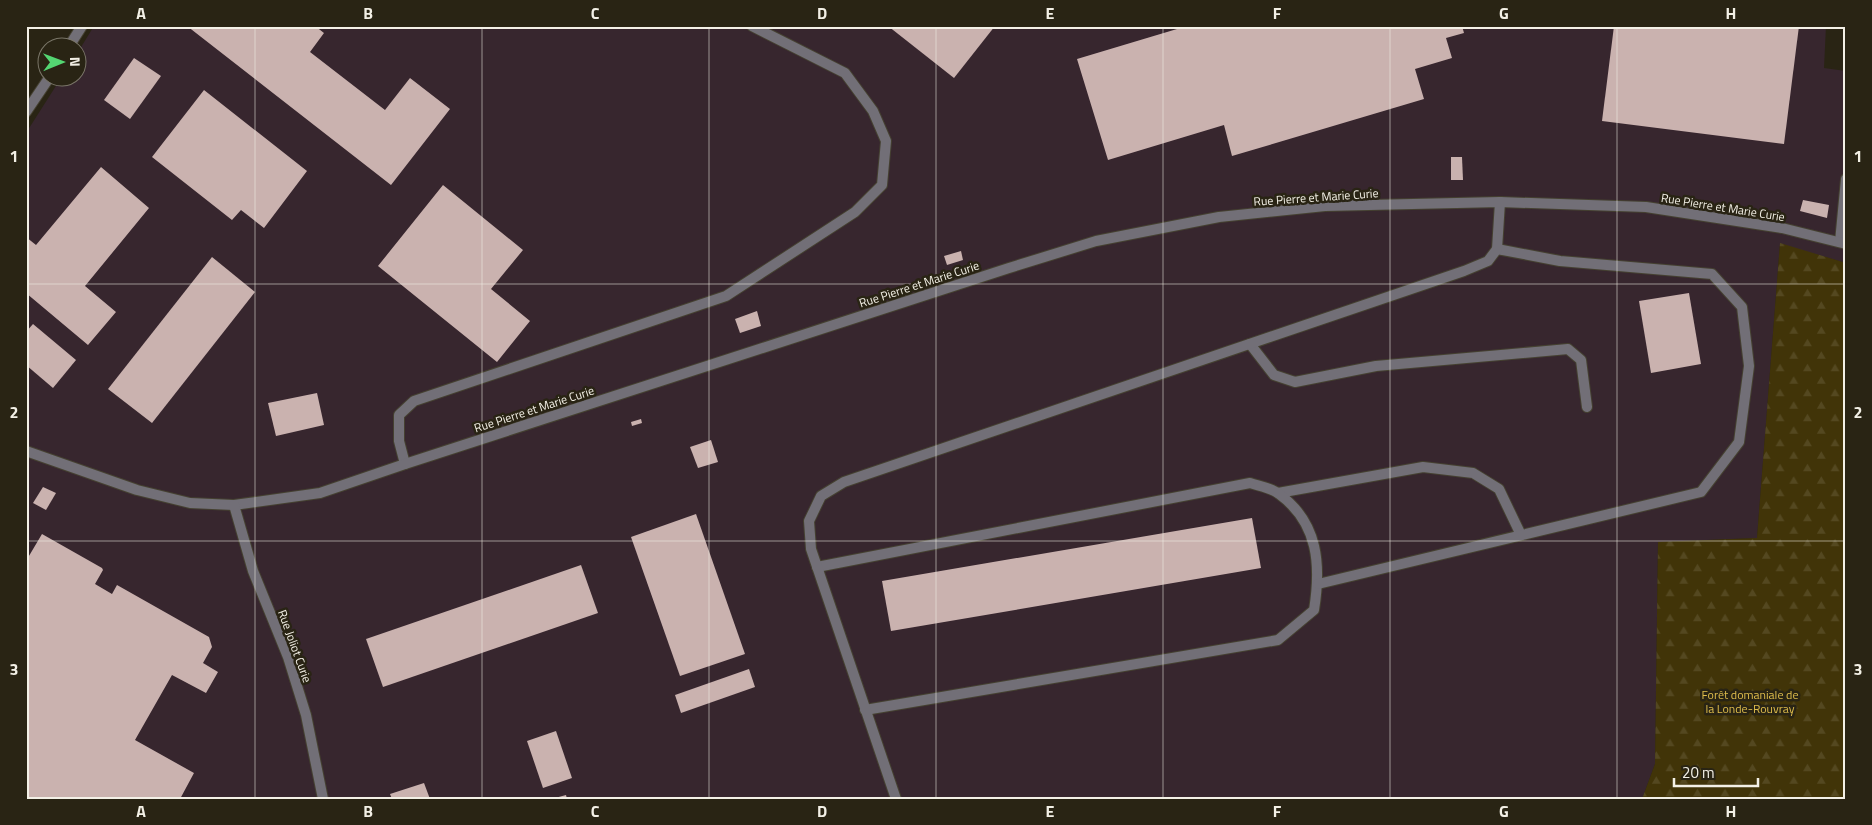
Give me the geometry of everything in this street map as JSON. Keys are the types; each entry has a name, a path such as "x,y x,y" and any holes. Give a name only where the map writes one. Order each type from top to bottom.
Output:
{"street":[{"path":"74,38 82,26"},
{"path":"405,464 399,441 399,415 414,402 726,296 855,212 882,185 886,141 873,111 845,73 752,26"},
{"path":"26,112 42,88"},
{"path":"1843,243 1846,179"},
{"path":"896,799 811,549 809,521 821,496 844,482 1464,271 1488,261 1497,249 1500,202"},
{"name":"Rue Pierre et Marie Curie","path":"26,451 137,490 190,503 234,505 320,493 1096,241 1219,217 1325,206 1500,202 1646,208 1782,228 1843,243"},
{"path":"1318,584 1701,492 1739,442 1749,366 1742,307 1712,274 1560,261 1497,249"},
{"path":"1250,344 1274,375 1295,382 1376,366 1568,349 1581,360 1586,407"},
{"path":"1278,493 1423,467 1473,473 1499,489 1521,535"},
{"path":"818,567 1250,483 1278,493 1304,518 1314,542 1318,584 1314,610 1278,640 866,710"},
{"name":"Rue Joliot Curie","path":"234,505 253,571 288,657 306,715 323,799"}],"shaded area":[{"path":"94,26 1826,26 1824,68 1846,71 1846,263 1780,244 1757,538 1658,542 1655,764 1642,799 26,799 26,133 55,88 88,88 87,38"}],"green space":[{"name":"Forêt domaniale de la Londe-Rouvray","path":"1780,243 1846,263 1846,799 1642,799 1655,764 1658,542 1757,538"}],"building":[{"path":"187,26 315,26 324,33 310,52 385,110 410,78 450,109 391,185"},
{"path":"888,26 995,26 954,78"},
{"path":"1187,26 1462,26 1464,33 1446,38 1452,58 1415,69 1424,99 1232,156 1224,125 1108,160 1077,59"},
{"path":"1614,26 1799,26 1784,144 1602,121"},
{"path":"134,58 161,76 130,119 104,100"},
{"path":"204,90 307,171 264,228 241,210 232,220 152,157"},
{"path":"1451,157 1462,157 1463,180 1451,180"},
{"path":"101,167 149,208 85,286 116,312 88,345 26,293 26,237 36,245"},
{"path":"443,185 523,250 491,289 530,321 497,362 378,266"},
{"path":"1803,200 1829,205 1827,218 1800,211"},
{"path":"961,251 963,260 947,265 944,256"},
{"path":"212,257 255,292 152,423 108,389"},
{"path":"1689,293 1701,364 1651,373 1639,301"},
{"path":"757,311 761,326 740,333 735,319"},
{"path":"33,324 76,360 53,388 26,365 26,332"},
{"path":"317,393 324,425 276,436 268,403"},
{"path":"641,419 642,423 632,426 631,422"},
{"path":"711,440 718,462 698,468 690,447"},
{"path":"43,487 56,493 46,510 33,503"},
{"path":"696,514 745,654 680,676 631,537"},
{"path":"1252,518 1261,568 891,631 882,581"},
{"path":"42,534 102,568 103,570 95,584 112,594 117,585 209,637 212,647 203,663 218,672 206,693 172,675 135,740 194,773 180,799 26,799 26,561"},
{"path":"581,565 598,613 383,687 366,639"},
{"path":"749,669 755,687 681,713 675,695"},
{"path":"556,731 572,778 543,788 527,741"},
{"path":"424,783 430,799 392,799 390,794"},
{"path":"566,795 567,799 555,799 555,798"}]}
